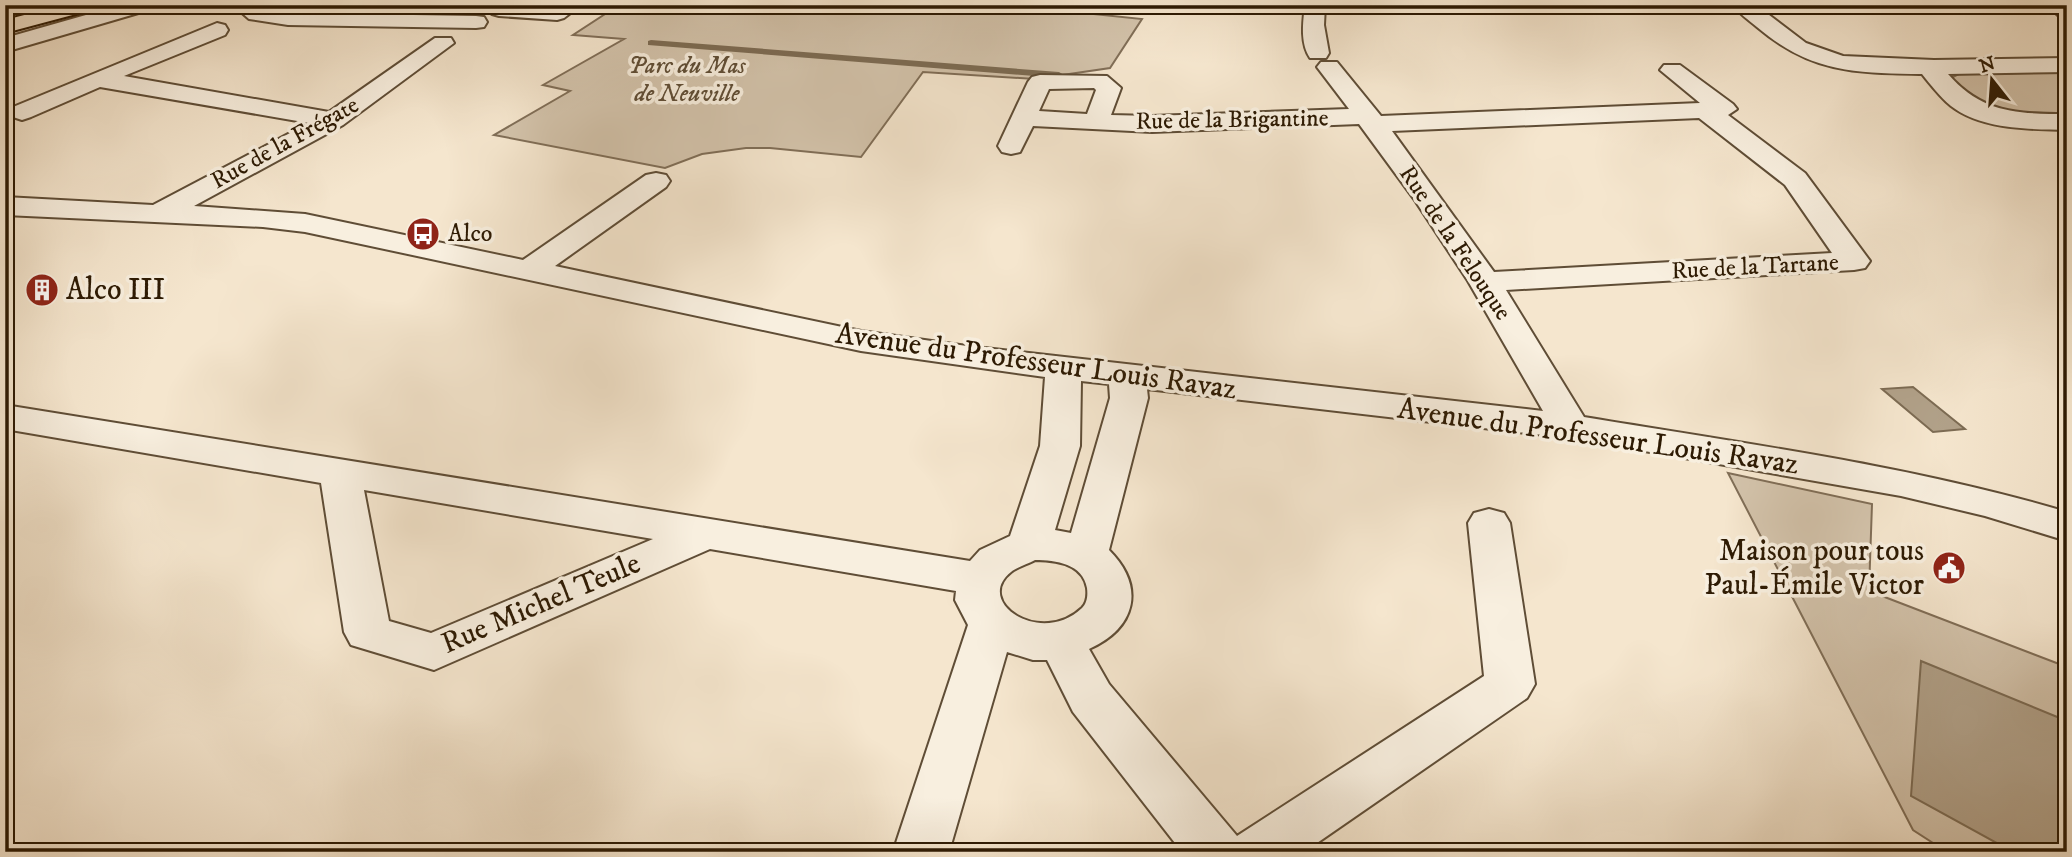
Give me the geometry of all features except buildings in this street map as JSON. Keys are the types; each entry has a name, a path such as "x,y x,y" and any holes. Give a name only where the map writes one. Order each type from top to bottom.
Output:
{"main road":[{"path":"5,16 44,5"},
{"path":"5,27 88,5"}],"street":[{"path":"5,45 145,5"},
{"path":"243,5 256,15 288,19 476,22"},
{"path":"503,8 556,14 571,5"},
{"path":"1101,5 1114,5"},
{"name":"Rue de la Felouque","path":"1315,5 1313,25 1323,60 1370,120 1483,282 1570,426"},
{"path":"1743,5 1787,39 1817,57 1866,66 2067,65"},
{"path":"2057,5 2067,13"},
{"name":"Rue de la Frégate","path":"158,214 334,120 447,40 503,8"},
{"path":"22,112 217,30"},
{"path":"1928,67 1962,102 1978,110 2001,117 2067,122"},
{"path":"1370,120 1724,109 1672,70"},
{"path":"97,79 334,120"},
{"name":"Rue de la Brigantine","path":"1011,146 1041,82 1099,82 1108,88 1097,122"},
{"name":"Rue de la Tartane","path":"1483,282 1854,261 1795,179 1705,110"},
{"name":"Rue de la Brigantine","path":"1024,118 1152,124 1370,120"},
{"path":"528,271 656,181"},
{"name":"Avenue du Professeur Louis Ravaz","path":"5,206 263,218 305,223 861,341 1063,369 1570,426 1901,483 1993,504 2067,527"},
{"path":"1029,545 1060,446 1063,369"},
{"path":"1086,555 1129,398 1127,375"},
{"name":"Rue Michel Teule","path":"5,417 705,534 986,602"},
{"name":"Rue Michel Teule","path":"340,472 368,632 434,652 705,534"},
{"path":"1258,852 1510,684 1489,523"},
{"path":"921,852 986,602 998,557 1029,545 1068,547 1086,555 1099,565 1109,579 1112,594 1108,610 1097,623 1081,634 1061,641 1024,640 1007,634 986,602"},
{"path":"1061,641 1091,698 1216,852"}],"green space":[{"name":"Parc du Mas de Neuville","path":"619,5 1006,5 1142,19 1110,68 1035,79 923,72 861,157 746,148 702,154 665,168 494,135 570,91 543,85 624,39 573,35"},
{"path":"1966,70 1981,74 2067,72 2067,114 2000,111 1951,86 1953,77"},
{"path":"1728,473 1872,504 1869,591 2067,667 2067,852 1947,852 1913,830"}],"shaded area":[{"path":"1913,387 1965,429 1933,432 1882,389"},
{"path":"1921,661 2067,721 2067,852 2013,852 1911,796"}],"waterway":[{"path":"651,43 1059,75"}],"place":[{"name":"Alco","path":"423,234"},
{"name":"Alco III","path":"42,290"},
{"name":"Maison pour tous Paul-Émile Victor","path":"1949,568"}]}
